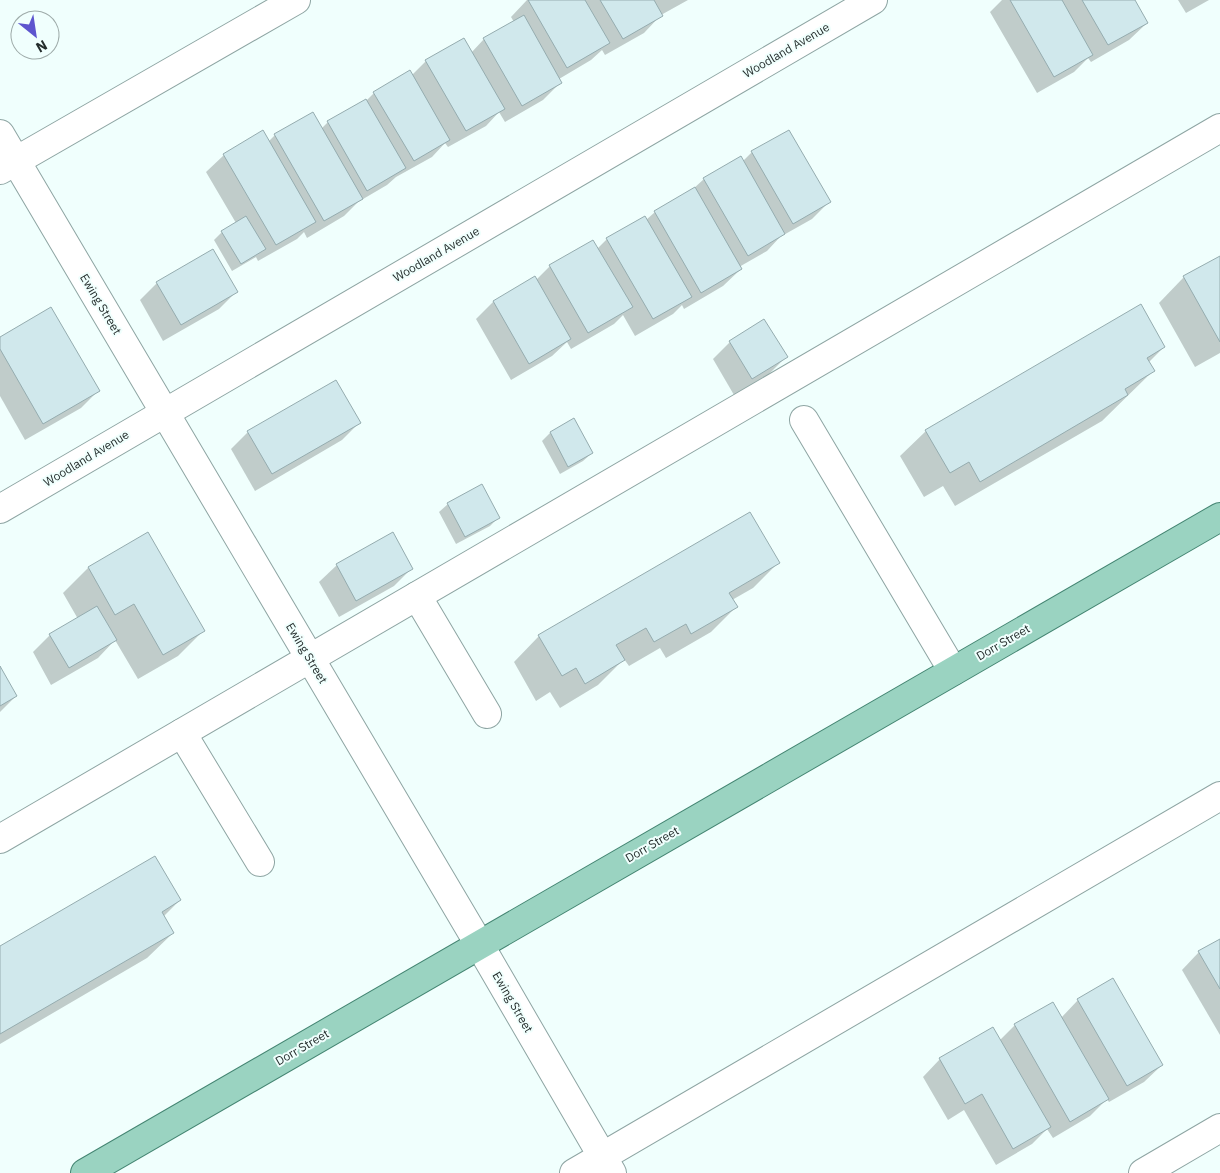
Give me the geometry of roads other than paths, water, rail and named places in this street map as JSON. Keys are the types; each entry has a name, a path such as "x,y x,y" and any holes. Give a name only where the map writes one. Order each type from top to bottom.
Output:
{"main road":[{"name":"Dorr Street","path":"85,1173 1220,517"}],"street":[{"path":"8,166 296,0"},
{"name":"Woodland Avenue","path":"0,509 872,0"},
{"path":"0,839 1220,128"},
{"name":"Ewing Street","path":"0,134 8,166 165,412 608,1165"},
{"path":"804,420 953,671"},
{"path":"417,596 487,714"},
{"path":"182,733 260,862"},
{"path":"574,1173 608,1165 1220,796"},
{"path":"1143,1173 1220,1128"}]}
